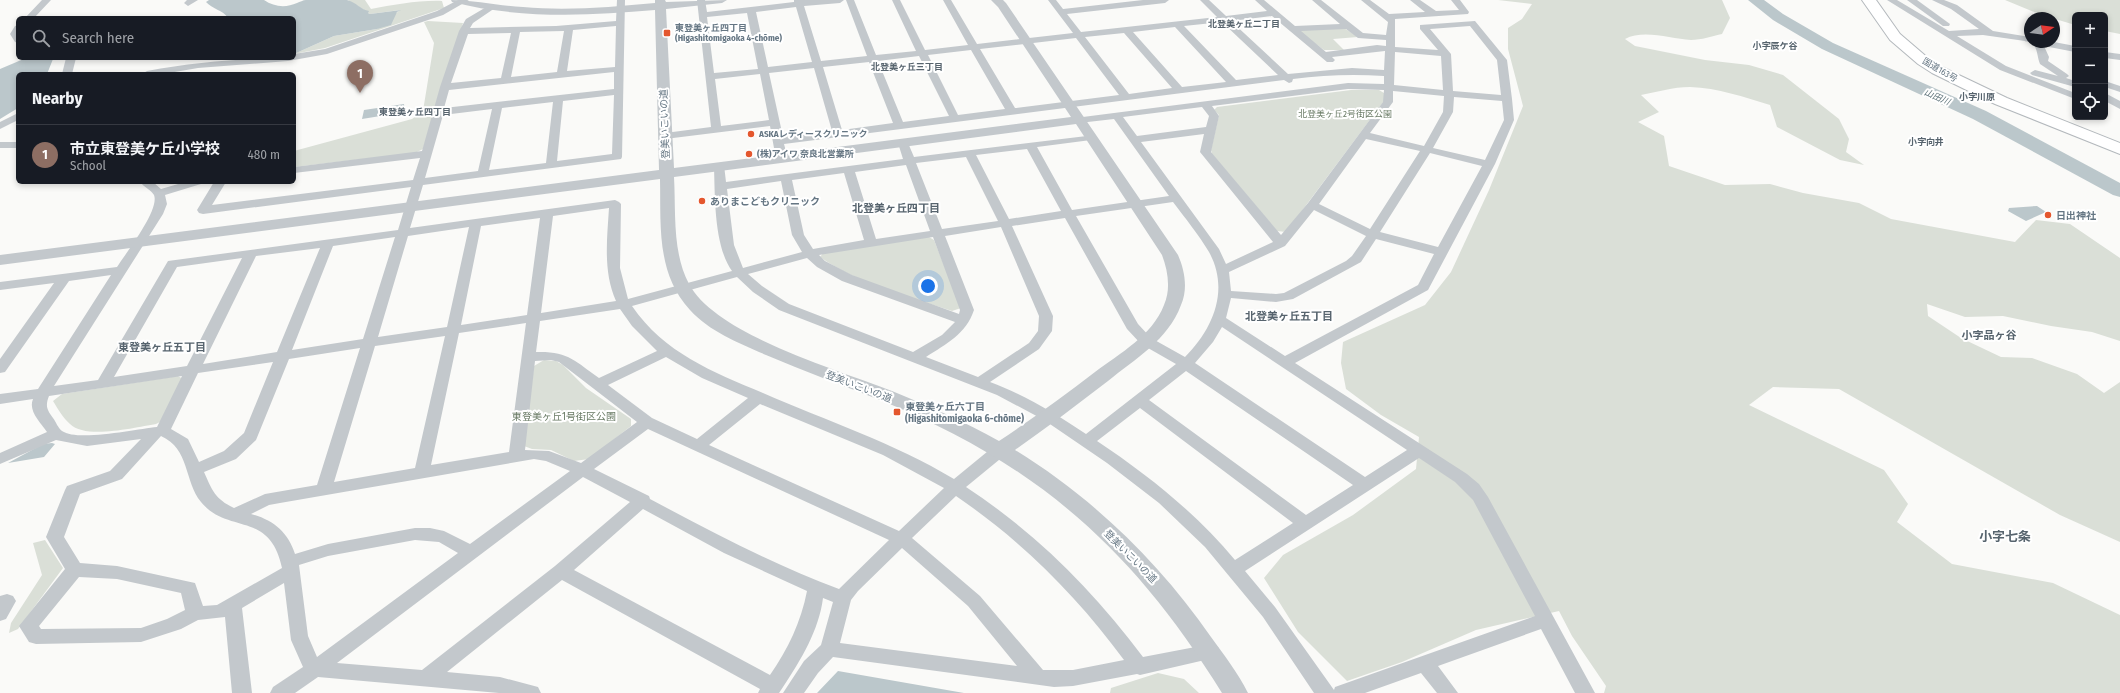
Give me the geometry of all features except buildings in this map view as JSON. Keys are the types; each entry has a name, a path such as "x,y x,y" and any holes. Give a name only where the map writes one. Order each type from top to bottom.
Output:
{"highway":[{"name":"国道163号","path":"1869,0 1895,37 1923,61 1937,70 2001,101 2120,149"}],"street":[{"path":"31,16 47,0"},
{"path":"296,57 327,51 384,32 440,13 461,1 491,8 546,13 621,5 722,0"},
{"path":"702,15 751,10 798,2 840,0"},
{"path":"850,0 899,126"},
{"path":"896,0 955,119"},
{"path":"947,0 1012,112"},
{"path":"793,693 811,667 829,649 843,598 852,586 955,487 999,451 1049,417 1146,341 1162,324 1176,297 1176,275 1170,255 1002,4 996,0"},
{"path":"1052,0 1126,97"},
{"path":"1061,12 1165,0"},
{"path":"1204,0 1301,92"},
{"path":"1259,0 1342,71"},
{"path":"1316,0 1361,36 1390,38"},
{"path":"1223,270 1281,243 1312,205 1388,102 1390,88 1390,38 1392,21 1365,0"},
{"path":"1414,0 1434,14"},
{"path":"1389,18 1465,12 1455,0"},
{"path":"1891,0 1989,60 2021,76 2072,95"},
{"path":"1911,0 1959,33"},
{"path":"1936,0 1954,7 1990,33"},
{"path":"701,1 716,129"},
{"path":"798,2 838,134"},
{"name":"登美いこいの道","path":"660,3 670,254 676,278 701,311 738,336 835,377 920,410 957,427 1047,481 1091,517 1136,558 1172,600 1210,652 1235,693"},
{"path":"219,184 203,210 617,157 621,5"},
{"path":"324,489 427,154 445,87 464,31 469,21 491,8"},
{"path":"751,10 782,159"},
{"path":"709,77 1274,13"},
{"path":"464,31 569,28 621,23"},
{"path":"1225,294 1276,298 1288,296 1357,259 1445,118 1449,106 1446,54 1423,27 1472,23 1502,60 1507,99 1510,110 1508,125 1490,164 1423,287 1285,362"},
{"path":"1177,24 1233,83"},
{"path":"1292,29 1349,26"},
{"path":"562,74 569,28"},
{"path":"505,80 516,29"},
{"path":"1127,30 1178,90"},
{"path":"1946,34 1990,33 2024,39"},
{"path":"2060,46 2072,48"},
{"path":"1323,55 1377,48 1446,54"},
{"path":"2041,48 2045,64 2066,78 2070,83"},
{"path":"2108,55 2120,57"},
{"path":"68,72 70,60"},
{"path":"158,72 198,65 262,60"},
{"path":"1989,60 2070,83"},
{"path":"2043,60 2072,74"},
{"path":"445,87 619,69"},
{"path":"779,141 1286,77 1342,71 1389,73"},
{"path":"2108,85 2120,89"},
{"path":"0,260 1348,86 1390,88 1507,99"},
{"path":"438,112 618,92"},
{"path":"551,165 558,99"},
{"path":"2108,99 2119,108"},
{"path":"1205,104 1214,116 1205,152 1281,243"},
{"path":"483,174 498,105"},
{"path":"2108,106 2119,108"},
{"path":"1088,441 1186,364 1206,343 1220,320 1225,294 1223,270 1210,243 1117,116"},
{"path":"0,126 16,117"},
{"path":"665,136 775,122"},
{"path":"1134,140 1210,130"},
{"path":"1364,135 1490,164"},
{"path":"721,186 1091,137"},
{"path":"903,143 966,302 967,310 964,320 957,329 916,357"},
{"path":"0,145 16,145"},
{"path":"1030,146 1132,326 1146,341 1186,364 1365,485"},
{"path":"296,170 427,154"},
{"path":"970,154 1005,223 1046,316 1044,331 1034,346 981,382"},
{"path":"720,167 729,249 735,266 753,286 784,307 981,382 1049,417 1088,441 1165,499 1211,543 1269,612 1325,693"},
{"path":"849,170 871,243"},
{"path":"786,178 798,235 809,253 821,264 837,274 964,320"},
{"path":"148,184 159,193 161,198 159,209 43,392 38,404 39,409 56,434 72,440 87,441 159,432 174,436 183,443 207,498 219,508 234,515 253,519 273,532 284,545 290,567 299,637 307,657 315,668 500,685 531,693"},
{"path":"159,193 190,184"},
{"path":"0,399 624,304 809,253 1176,198"},
{"path":"103,383 172,264 616,204 614,273 624,304 644,331 666,352 706,374 886,452 955,487 997,517 1050,562 1103,618 1140,667"},
{"path":"1312,205 1372,234 1441,252"},
{"path":"516,456 547,214"},
{"path":"422,472 476,223"},
{"path":"194,470 230,455 251,436 328,243"},
{"path":"74,570 72,564 54,537 73,490 116,475 159,432 194,370 251,253"},
{"path":"0,286 121,270"},
{"path":"0,369 64,278"},
{"path":"1220,320 1419,450 1473,488 1480,497 1585,693"},
{"path":"0,351 14,349"},
{"path":"597,385 666,352"},
{"path":"529,357 551,356 564,359 647,422 902,539 974,601 1037,676"},
{"path":"698,446 759,397"},
{"path":"1140,401 1305,523"},
{"path":"280,693 647,422"},
{"path":"2,461 56,434"},
{"path":"1234,569 1419,450"},
{"path":"234,515 265,500 516,456 534,454 549,456 643,500 714,541 816,588 843,598"},
{"path":"425,679 561,571 643,500"},
{"path":"74,570 28,626 36,638 141,635 174,624 195,613 220,612 290,567 328,550 415,534 430,534 444,536 471,553"},
{"path":"74,570 119,573 189,588 190,597 194,602 195,613"},
{"path":"561,571 771,690 802,636 814,603 816,588"},
{"path":"0,603 7,602 0,614"},
{"path":"233,605 242,693"},
{"path":"1342,693 1545,620"},
{"path":"829,649 1054,679 1073,678 1140,667 1210,652"},
{"path":"1425,664 1448,693"}],"green space":[{"path":"348,0 365,0 371,9 425,1 442,1 444,8 325,48 296,54 334,36 377,29 400,10 370,14"},
{"path":"1498,0 1722,0 1730,18 1722,34 1695,40 1658,35 1632,36 1625,39 1635,46 1705,60 1749,65 1783,75 1839,119 1849,139 1846,152 1864,165 1840,160 1777,127 1770,105 1721,91 1684,87 1641,95 1659,112 1638,122 1664,136 1669,166 1725,185 1770,184 1803,193 1859,203 1891,219 2015,242 2036,220 2070,224 2120,258 2120,341 2092,332 2051,326 2003,316 1965,317 1927,304 1928,316 1961,338 2001,357 2032,358 2077,374 2104,393 2120,382 2120,542 2060,515 1839,389 1773,387 1749,405 1884,470 1908,504 1897,522 1952,564 2053,583 2120,615 2120,693 1604,693 1606,686 1572,636 1559,611 1476,630 1402,662 1347,681 1298,632 1264,578 1283,555 1353,515 1416,469 1419,437 1381,415 1346,389 1341,363 1343,342 1425,305 1451,272 1489,190 1523,106 1508,49 1508,28 1522,19 1532,4"},
{"path":"2005,0 2120,0 2120,34 2108,32 2108,12 2072,12 2072,24 2060,20 2060,12 2034,12"},
{"path":"424,22 463,23 423,149 415,153 296,167 296,150 412,119 423,111 434,43"},
{"path":"1344,28 1358,37 1333,39 1344,50 1324,50 1300,32 1302,29"},
{"name":"北登美ヶ丘2号街区公園","path":"1351,90 1379,90 1384,93 1384,101 1286,232 1277,231 1212,154 1211,150 1219,115 1214,110 1217,107"},
{"path":"929,237 934,240 961,308 952,311 867,282 851,275 820,257 824,252"},
{"name":"東登美ヶ丘1号街区公園","path":"544,360 556,361 563,365 586,388 631,419 631,426 589,459 574,461 551,450 532,449 524,446 534,366"},
{"path":"178,376 183,379 162,421 156,424 124,430 99,432 77,429 63,416 53,401 62,394"},
{"path":"45,540 63,568 18,629 9,633 11,623 42,575 33,543"},
{"path":"1158,673 1184,679 1199,693 1110,693 1111,688"}],"shaded area":[{"path":"209,0 264,0 272,4 284,6 293,5 305,0 347,0 369,11 368,13 370,14 401,10 397,12 391,25 377,29 334,36 296,53 296,16 227,16 206,2"},
{"path":"21,60 53,60 48,72 16,72 16,109 0,119 0,69"},
{"path":"404,104 405,112 362,119 364,110"},
{"path":"2037,206 2046,212 2026,221 2008,211 2009,208"},
{"path":"43,444 55,444 44,457 8,463"},
{"path":"838,671 964,693 817,693"}],"waterway":[{"name":"山田川","path":"1755,0 1778,17 1828,46 1980,115 2120,191"}],"place":[{"name":"東登美ヶ丘四丁目 (Higashitomigaoka 4-chōme)","path":"667,33"},
{"name":"市立東登美ケ丘小学校","path":"360,93"},
{"name":"ASKAレディースクリニック","path":"751,134"},
{"name":"(株)アイワ 奈良北営業所","path":"749,154"},
{"name":"ありまこどもクリニック","path":"702,201"},
{"name":"日出神社","path":"2048,215"},
{"name":"東登美ヶ丘六丁目 (Higashitomigaoka 6-chōme)","path":"897,412"}],"district":[{"name":"北登美ヶ丘二丁目","path":"1244,24"},
{"name":"小字辰ケ谷","path":"1775,46"},
{"name":"北登美ヶ丘三丁目","path":"907,67"},
{"name":"小字川原","path":"1977,97"},
{"name":"東登美ヶ丘四丁目","path":"415,112"},
{"name":"小字向井","path":"1926,142"},
{"name":"北登美ヶ丘四丁目","path":"896,208"},
{"name":"北登美ヶ丘五丁目","path":"1289,316"},
{"name":"小字品ヶ谷","path":"1989,335"},
{"name":"東登美ヶ丘五丁目","path":"162,347"},
{"name":"小字七条","path":"2005,536"}]}
